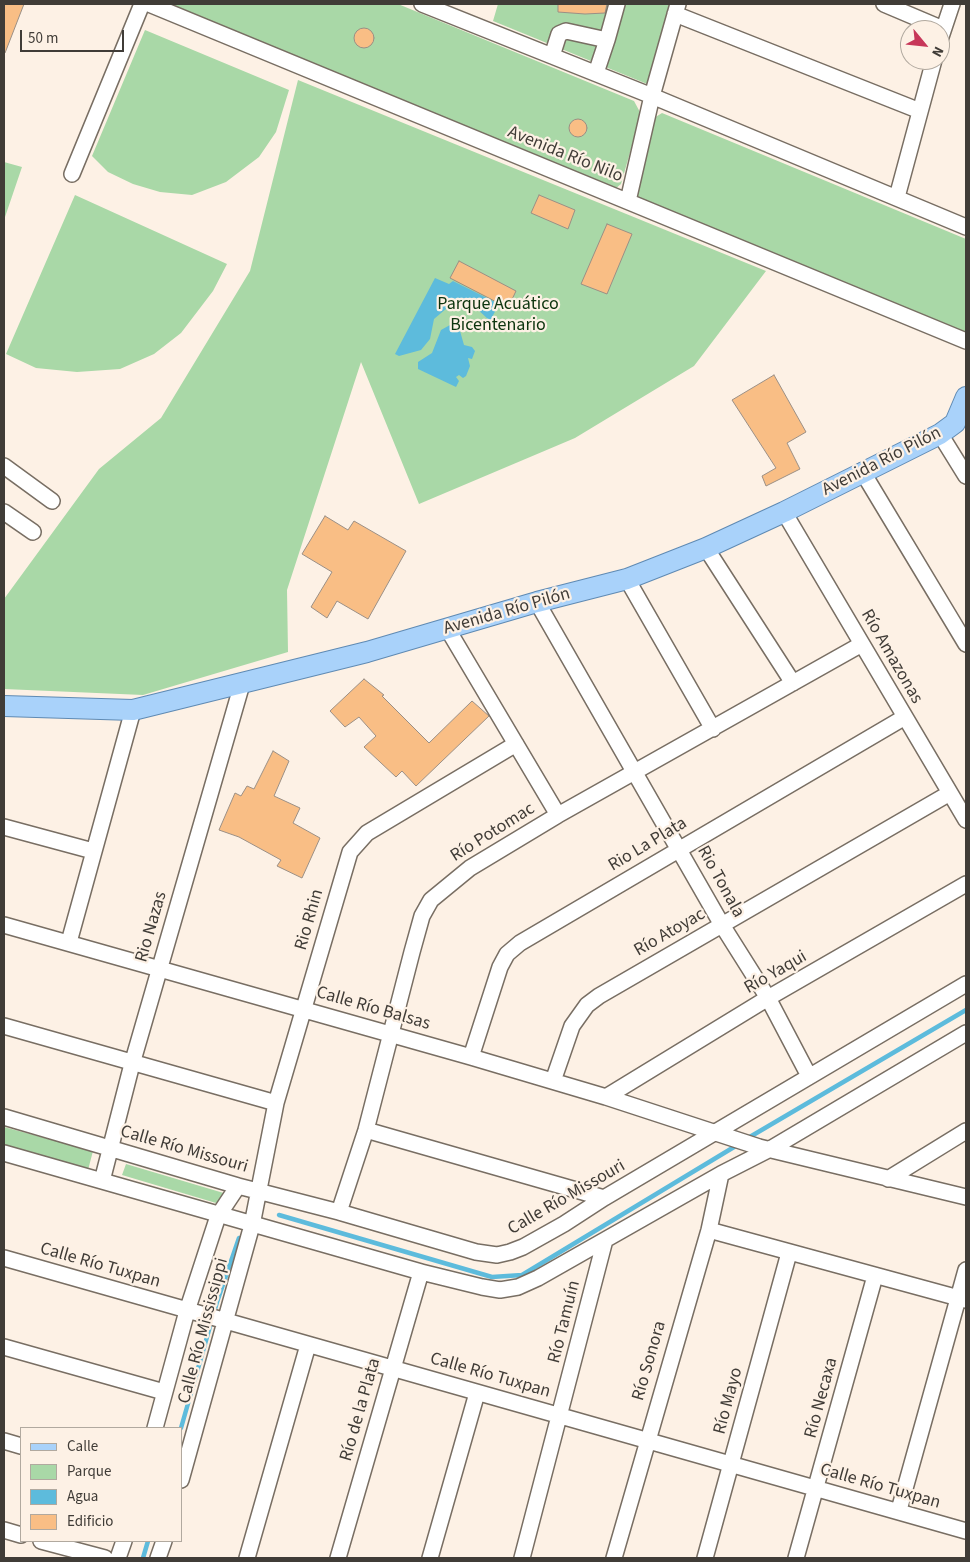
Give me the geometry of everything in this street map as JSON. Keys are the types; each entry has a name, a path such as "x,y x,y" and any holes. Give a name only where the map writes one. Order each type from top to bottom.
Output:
{"main road":[{"name":"Avenida Río Pilón","path":"4,706 133,710 242,684 627,579 706,548 784,512 954,425 966,397"}],"street":[{"path":"72,174 142,4"},
{"name":"Avenida Río Nilo","path":"149,4 966,341"},
{"path":"422,4 898,197 966,228"},
{"path":"596,73 617,4"},
{"path":"884,4 914,20"},
{"path":"947,20 952,4"},
{"path":"628,201 652,96 676,9 920,111"},
{"path":"552,56 559,34 566,31 607,40"},
{"path":"898,197 931,70"},
{"path":"954,425 966,476"},
{"path":"4,466 52,501"},
{"path":"862,471 966,644"},
{"path":"4,512 33,532"},
{"name":"Río Amazonas","path":"784,512 966,820"},
{"path":"706,548 793,683"},
{"path":"627,579 713,729"},
{"name":"Rio Tonala","path":"537,602 637,772 722,924 768,998 810,1076"},
{"path":"447,628 558,815"},
{"name":"Río Potomac","path":"339,1212 366,1130 389,1033 422,916 431,900 470,868 558,815 862,644"},
{"name":"Rio Nazas","path":"102,1181 132,1064 242,684"},
{"path":"69,942 133,710"},
{"name":"Rio La Plata","path":"471,1057 491,993 507,954 520,943 680,847 905,717"},
{"name":"Rio Rhin","path":"259,1191 276,1103 345,864 356,842 367,833 516,744"},
{"name":"Río Atoyac","path":"553,1081 572,1026 587,1004 950,793"},
{"path":"4,826 93,851"},
{"name":"Río Yaqui","path":"606,1097 768,998 966,884"},
{"name":"Calle Río Balsas","path":"4,925 553,1081 765,1148 966,1197"},
{"name":"Calle Río Missouri","path":"4,1117 238,1186 339,1212 476,1252 497,1254 524,1247 604,1198 723,1135 810,1076 966,984"},
{"path":"4,1026 132,1064 276,1103"},
{"path":"4,1153 218,1216 482,1288 500,1290 518,1287 606,1240 966,1033"},
{"path":"366,1130 604,1198"},
{"path":"888,1179 966,1131"},
{"name":"Río Sonora","path":"614,1558 646,1442 709,1230 721,1174"},
{"path":"155,1427 164,1392 191,1312 218,1216 238,1186"},
{"name":"Calle Río Mississippi","path":"182,1476 221,1320 252,1225 259,1191"},
{"path":"709,1230 874,1276 962,1298"},
{"name":"Río Tamuín","path":"522,1558 606,1240"},
{"name":"Río Mayo","path":"704,1558 732,1465 789,1253"},
{"name":"Calle Río Tuxpan","path":"4,1258 561,1416 646,1442 899,1510 966,1531"},
{"path":"899,1510 962,1298 966,1270"},
{"name":"Río de la Plata","path":"338,1558 392,1368 422,1272"},
{"name":"Río Necaxa","path":"796,1558 874,1276"},
{"path":"246,1558 308,1345"},
{"path":"4,1347 164,1392"},
{"path":"430,1558 477,1393"},
{"path":"4,1441 20,1446"},
{"path":"4,1530 20,1535"},
{"path":"45,1542 105,1558"},
{"path":"118,1558 124,1542"},
{"path":"158,1558 164,1542"}],"green space":[{"path":"160,4 398,4 634,101 641,114 621,184 615,189"},
{"path":"498,4 675,4 652,86 493,21"},
{"path":"145,30 289,90 276,132 259,157 226,182 192,195 160,192 133,184 108,172 92,156"},
{"name":"Parque Acuático Bicentenario","path":"298,80 766,271 694,366 575,438 419,504 361,362 287,590 288,652 143,695 4,689 4,599 99,469 161,418 250,271"},
{"path":"662,113 966,239 966,337 636,198 654,118"},
{"path":"4,162 22,167 4,220"},
{"path":"75,195 227,264 213,291 181,333 154,354 120,369 77,372 36,368 6,354"},
{"path":"4,1127 93,1151 88,1170 4,1145"},
{"path":"126,1164 227,1194 216,1203 122,1175"}],"water":[{"path":"435,278 449,284 453,281 499,304 490,321 474,306 470,309 447,308 434,319 430,339 421,350 399,356 395,354"},
{"path":"450,325 460,331 464,345 472,347 475,351 472,359 468,358 470,366 466,376 463,378 459,375 456,377 459,381 456,387 418,369 418,362 432,353 441,330"}],"building":[{"path":"4,4 24,4 5,53 4,53"},
{"path":"558,4 607,4 605,13 585,14 558,12"},
{"path":"360,28 368,28 374,34 374,42 368,48 360,48 354,42 354,34"},
{"path":"578,119 584,122 587,128 584,134 578,137 572,134 569,128 572,122"},
{"path":"539,195 575,210 568,229 531,213"},
{"path":"607,224 632,234 607,294 581,284"},
{"path":"459,261 516,291 508,308 450,278"},
{"path":"774,375 806,432 787,443 800,469 766,486 762,476 776,468 732,400"},
{"path":"325,516 348,530 354,521 406,551 368,619 337,601 327,618 311,607 332,572 302,554"},
{"path":"364,679 384,695 382,696 429,743 472,701 489,716 416,786 402,771 396,777 364,747 376,736 359,717 345,727 330,711"},
{"path":"273,751 289,761 274,796 300,808 293,823 320,838 302,878 277,866 281,860 239,837 219,830 235,793 241,796 247,786 254,789"}],"waterway":[{"path":"748,1138 966,1010"},
{"path":"279,1215 492,1277 522,1275 739,1144"},
{"path":"181,1427 217,1302 239,1238"},
{"path":"143,1558 148,1542"}]}
